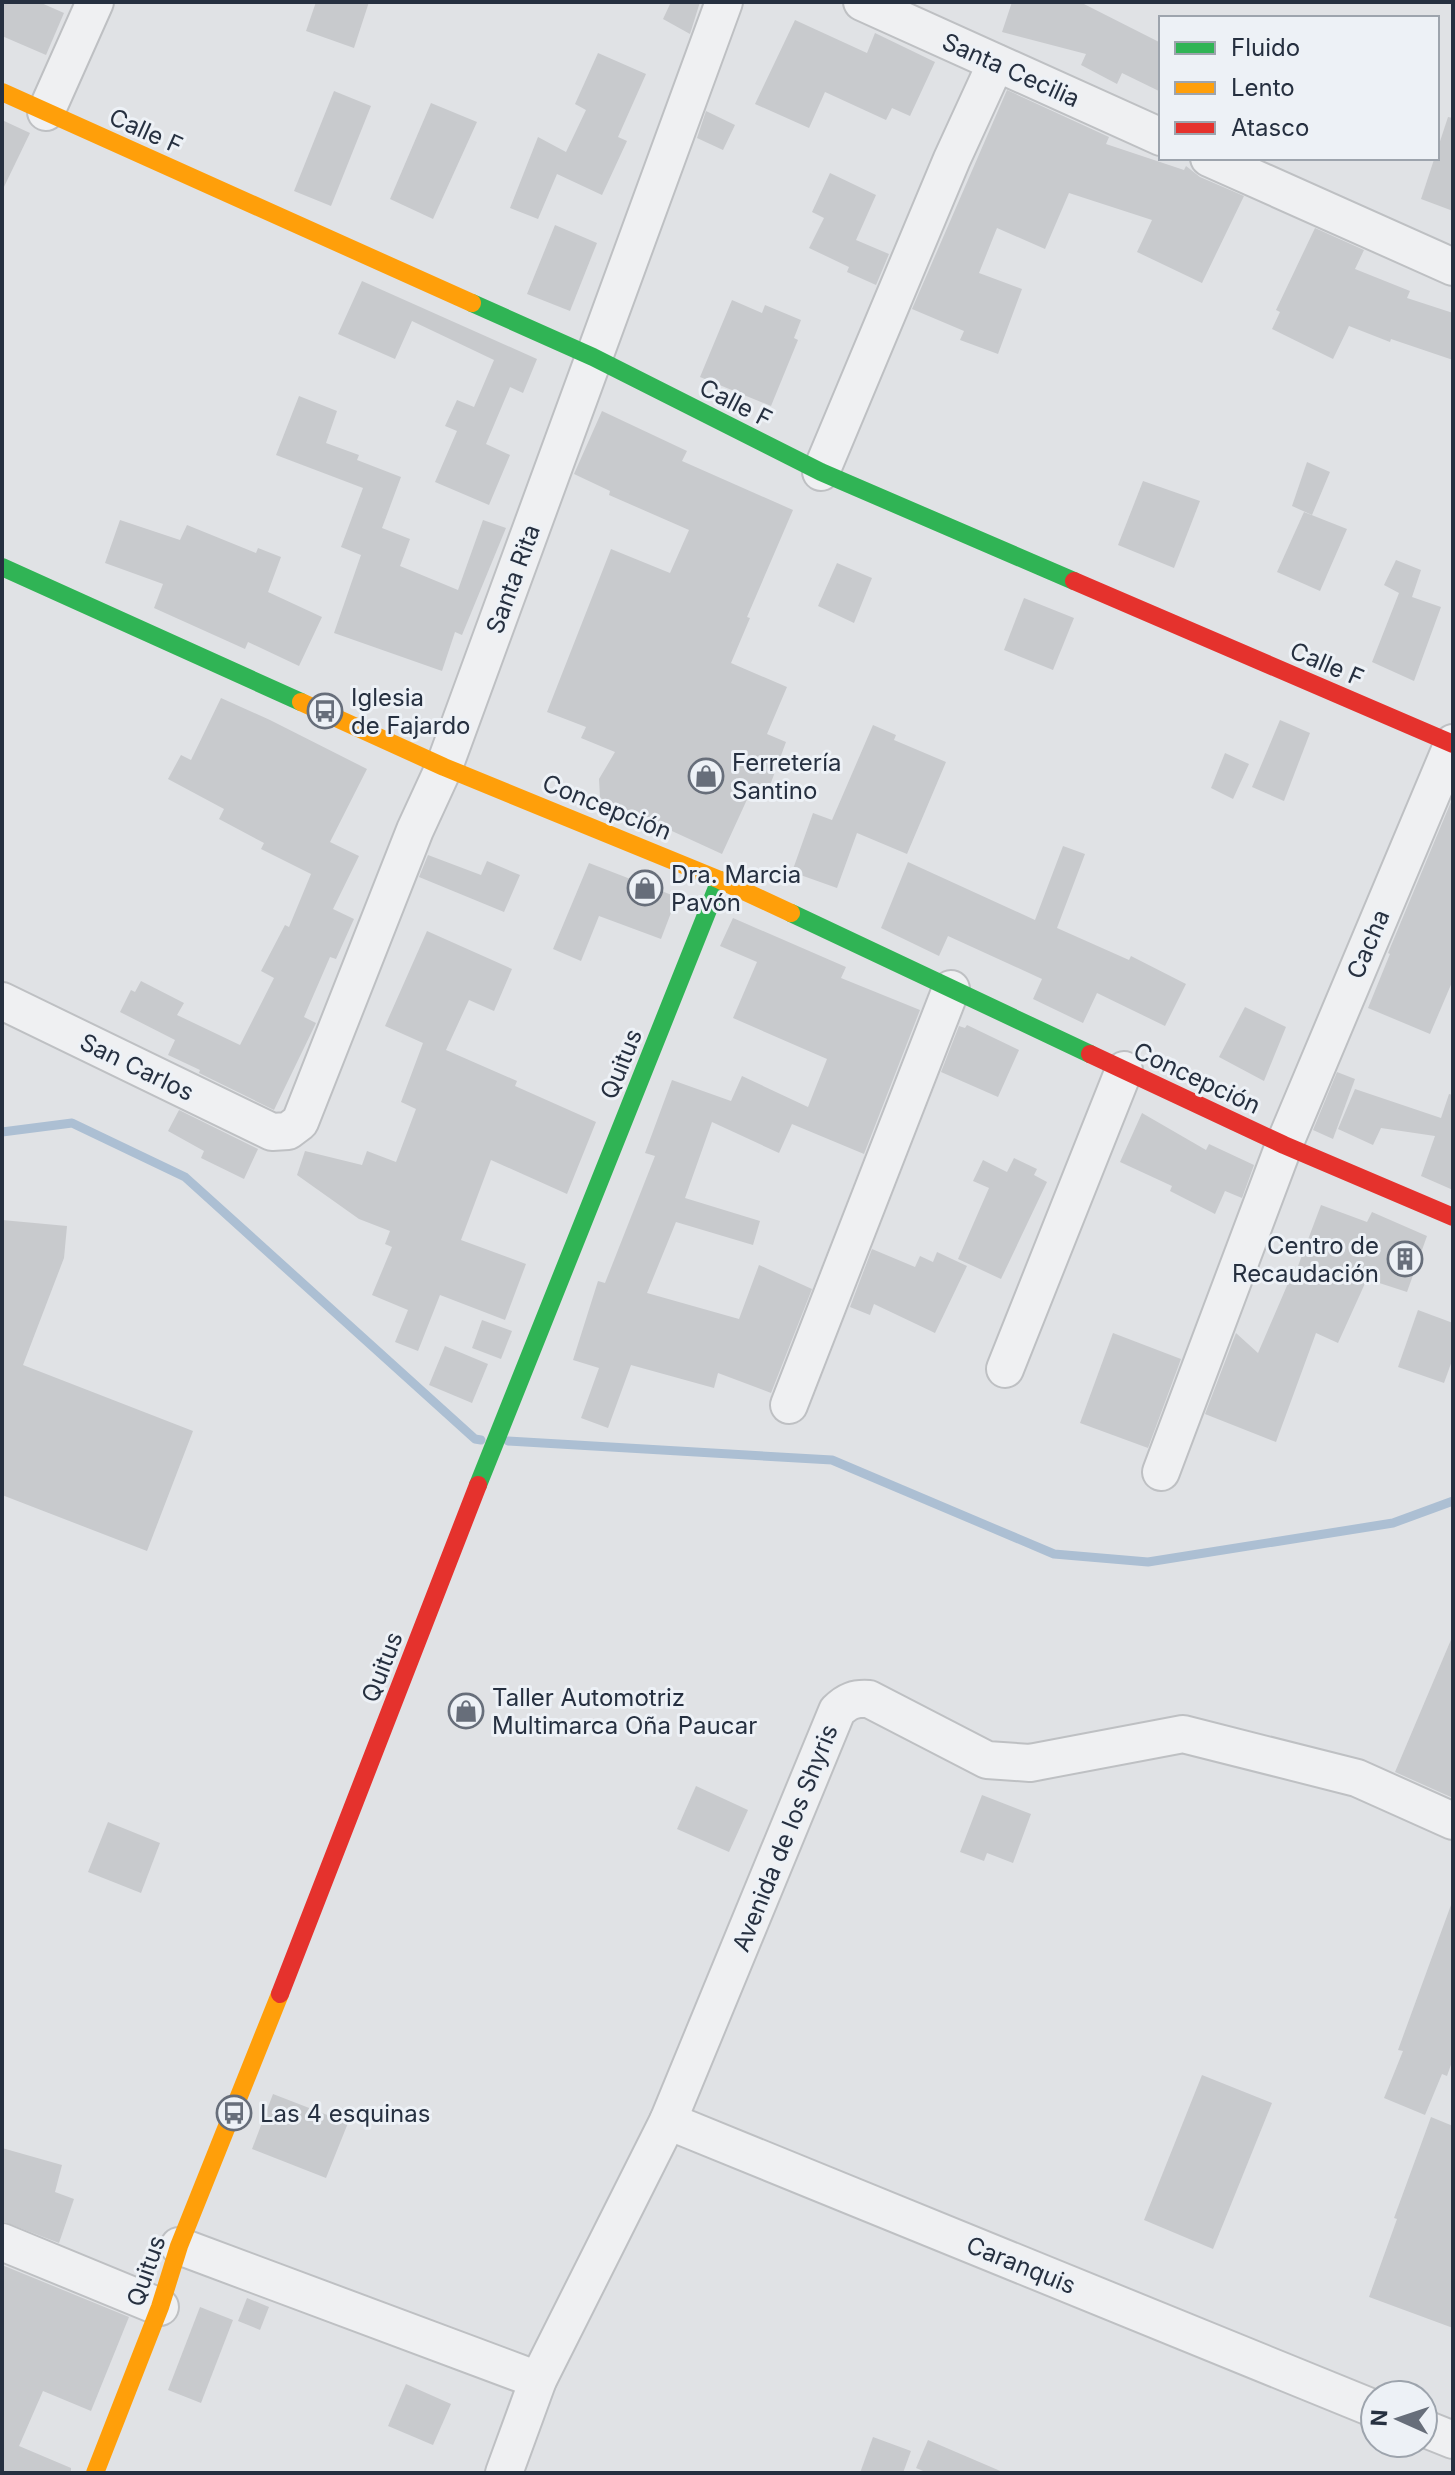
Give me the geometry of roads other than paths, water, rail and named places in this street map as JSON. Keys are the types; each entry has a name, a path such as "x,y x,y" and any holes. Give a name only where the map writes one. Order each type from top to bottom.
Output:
{"street":[{"path":"46,112 95,2"},
{"name":"Santa Rita","path":"272,1132 288,1131 300,1122 415,830 444,767 724,2"},
{"name":"Santa Cecilia","path":"862,2 1159,136"},
{"path":"821,472 952,159 996,63"},
{"name":"Calle F","path":"2,92 593,357 821,472 1453,744"},
{"path":"1213,160 1453,267"},
{"name":"Concepción","path":"2,567 444,767 720,880 1284,1145 1453,1217"},
{"name":"Cacha","path":"1161,1472 1284,1145 1453,744"},
{"name":"Quitus","path":"95,2473 160,2307 179,2246 234,2113 495,1440 720,880"},
{"path":"789,1405 951,989"},
{"name":"San Carlos","path":"2,1001 272,1132"},
{"path":"1005,1369 1124,1070"},
{"name":"Avenida de los Shyris","path":"504,2473 538,2380 668,2121 837,1711 845,1703 857,1698 869,1699 987,1760 1030,1763 1183,1734 1357,1778 1453,1821"},
{"name":"Caranquis","path":"668,2121 1359,2402"},
{"path":"2,2242 160,2307"},
{"path":"179,2246 538,2380"}],"waterway":[{"path":"2,1132 72,1123 185,1177 475,1439 481,1440"},
{"path":"508,1441 832,1460 1054,1554 1148,1562 1393,1523 1453,1501"}],"place":[{"name":"Iglesia de Fajardo","path":"325,711"},
{"name":"Ferretería Santino","path":"706,776"},
{"name":"Dra. Marcia Pavón","path":"645,888"},
{"name":"Centro de Recaudación","path":"1405,1259"},
{"name":"Taller Automotriz Multimarca Oña Paucar","path":"466,1711"},
{"name":"Las 4 esquinas","path":"234,2113"}]}
